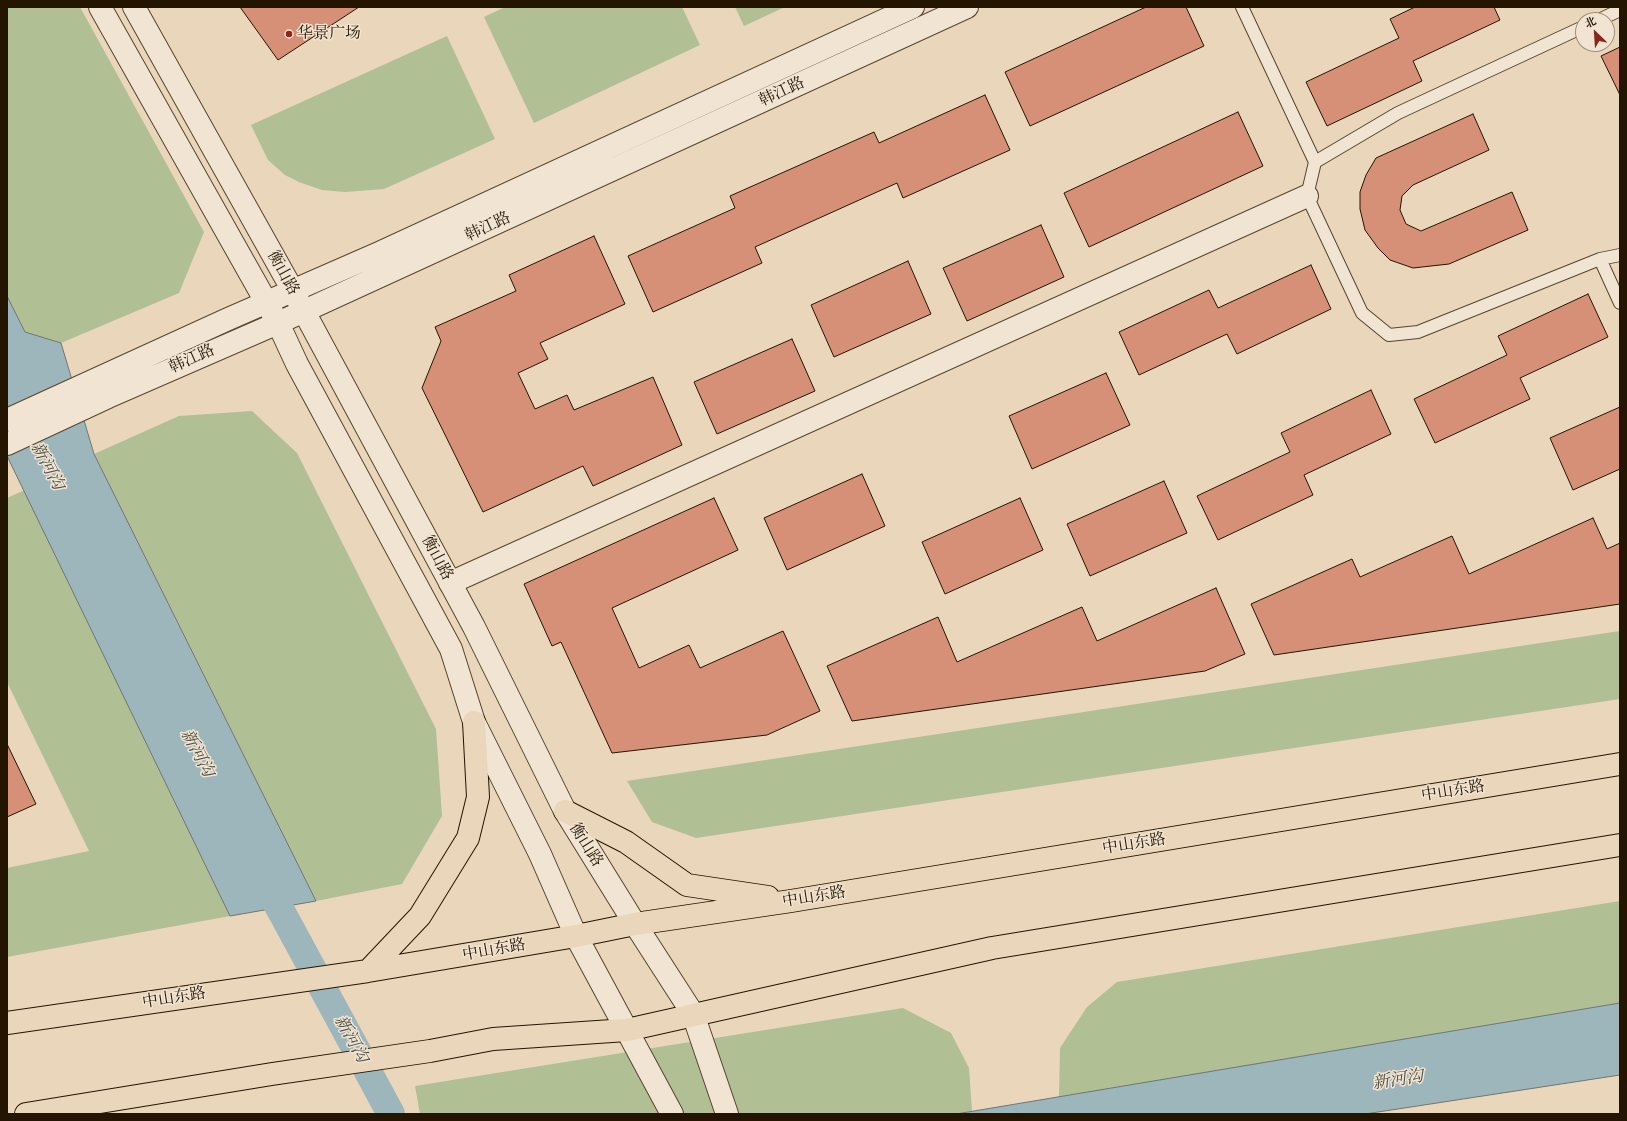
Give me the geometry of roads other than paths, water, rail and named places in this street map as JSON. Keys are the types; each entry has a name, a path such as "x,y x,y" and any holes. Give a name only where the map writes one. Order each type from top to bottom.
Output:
{"main road":[{"path":"368,971 420,916 468,838 478,797 474,722"},
{"name":"中山东路","path":"7,1024 223,991 368,971 576,936 634,924 791,901 1620,764"},
{"path":"565,811 626,842 687,885 791,901"},
{"path":"26,1114 272,1074 430,1051 492,1039 626,1030 992,948 1620,845"}],"street":[{"name":"衡山路","path":"100,7 278,323 297,364 451,649 474,722 540,854 576,936 672,1114"},
{"name":"衡山路","path":"134,7 304,311 474,627 565,811 634,924 693,1014 727,1114"},
{"name":"韩江路","path":"7,444 103,387 266,303 913,7"},
{"name":"韩江路","path":"7,420 103,387 278,323 967,7"},
{"path":"450,583 1307,196"}],"lane":[{"path":"1242,7 1315,162 1307,196 1362,314 1389,335 1418,332 1600,259 1620,255"},
{"path":"1315,162 1398,114 1575,31"},
{"path":"1600,259 1620,303"}],"water":[{"path":"7,296 25,332 61,343 94,454 316,901 230,916 7,456"},
{"path":"1620,1003 1620,1075 1365,1114 956,1114"}],"waterway":[{"name":"新河沟","path":"261,874 391,1114"}],"place":[{"name":"华景广场","path":"289,34"}]}
